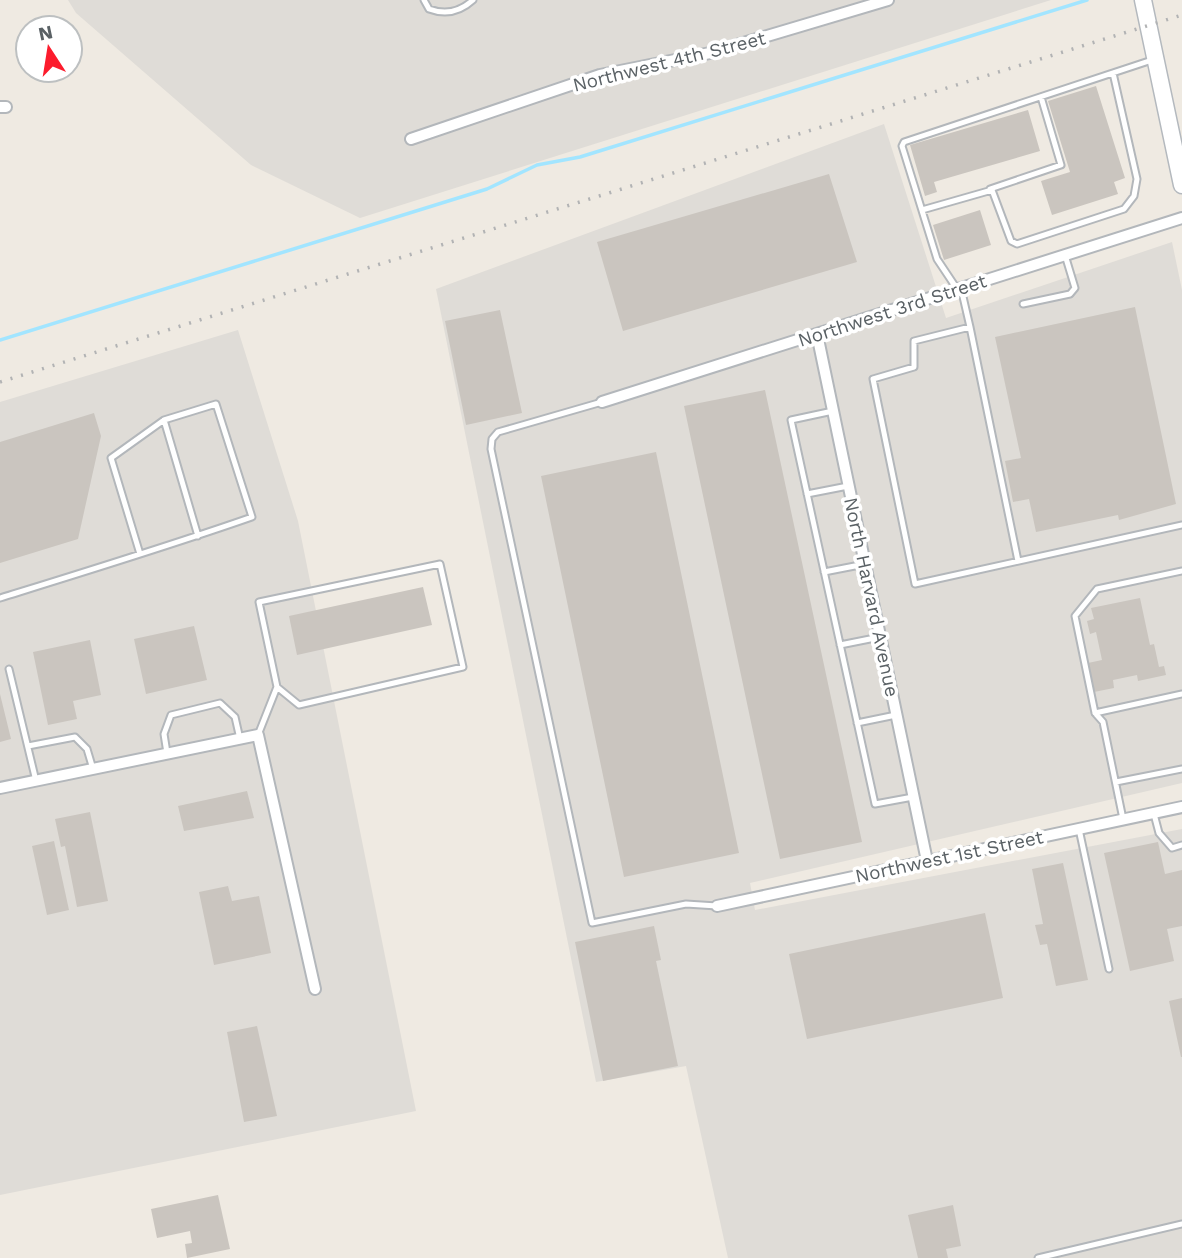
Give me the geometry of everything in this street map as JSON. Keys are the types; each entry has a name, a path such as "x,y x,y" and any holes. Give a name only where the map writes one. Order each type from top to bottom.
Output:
{"main road":[{"path":"1143,0 1155,59 1175,117 1182,185"}],"street":[{"name":"Northwest 4th Street","path":"411,139 600,75 710,53 888,0"},
{"name":"Northwest 3rd Street","path":"602,402 1182,218"},
{"name":"North Harvard Avenue","path":"817,334 927,860"},
{"path":"0,788 258,735 314,989"},
{"name":"Northwest 1st Street","path":"717,906 1182,807"}],"lane":[{"path":"424,0 429,9 443,14 466,6 473,0"},
{"path":"1018,561 970,327 959,288 937,259 902,146 904,142 1155,59"},
{"path":"989,189 993,191 1014,243 1125,209 1134,196 1137,179 1113,73"},
{"path":"922,210 1061,165 1041,97"},
{"path":"1023,304 1070,294 1075,288 1065,255"},
{"path":"970,327 914,341 914,367 873,379 915,584 1182,525"},
{"path":"602,402 498,432 492,439 491,449 592,923 687,904 717,906"},
{"path":"0,598 141,554 198,536 252,517 216,404 164,420 111,458 141,554"},
{"path":"833,411 791,420 875,804 914,797"},
{"path":"164,420 198,536"},
{"path":"807,494 849,486"},
{"path":"258,735 277,687 259,602 440,564 463,667 299,705 277,687"},
{"path":"824,572 865,564"},
{"path":"1123,819 1103,722 1094,713 1075,616 1097,589 1182,571"},
{"path":"840,645 880,637"},
{"path":"9,669 36,780"},
{"path":"1094,713 1182,694"},
{"path":"167,753 164,734 171,715 220,704 235,717 240,739"},
{"path":"857,723 896,715"},
{"path":"28,746 75,737 88,749 93,769"},
{"path":"1115,782 1182,769"},
{"path":"1154,813 1159,833 1172,848 1182,845"},
{"path":"1079,829 1109,969"},
{"path":"1038,1258 1066,1249 1182,1224"}],"shaded area":[{"path":"68,0 1051,0 360,218 251,165 84,20 84,14 76,13"},
{"path":"884,124 946,318 1172,242 1182,290 1182,783 750,883 755,910 1182,829 1182,1258 728,1258 686,1066 596,1082 436,289"},
{"path":"238,330 298,521 416,1111 0,1195 0,402"}],"building":[{"path":"1096,86 1125,178 1114,182 1118,194 1052,215 1041,181 1070,172 1048,101"},
{"path":"1028,110 1040,151 934,182 937,192 925,196 910,145"},
{"path":"829,174 857,262 623,331 597,242"},
{"path":"980,210 991,245 944,260 933,225"},
{"path":"1135,307 1176,504 1119,520 1118,515 1036,532 1029,499 1013,502 1005,461 1021,458 995,337"},
{"path":"500,310 522,413 466,425 445,321"},
{"path":"765,390 862,842 780,859 684,406"},
{"path":"94,413 101,436 78,539 0,563 0,442"},
{"path":"656,452 739,853 624,877 541,476"},
{"path":"423,587 432,625 297,655 289,616"},
{"path":"1140,598 1150,645 1154,644 1159,667 1164,666 1166,675 1138,681 1137,675 1113,680 1114,688 1094,692 1088,663 1102,660 1096,632 1090,634 1087,621 1094,619 1091,608"},
{"path":"194,626 207,680 146,694 134,639"},
{"path":"90,640 101,695 73,701 77,719 48,725 33,652"},
{"path":"0,694 11,739 0,742"},
{"path":"247,791 254,818 184,831 178,806"},
{"path":"90,812 108,901 77,907 65,846 61,847 55,819"},
{"path":"54,841 69,910 47,915 32,846"},
{"path":"1158,842 1165,874 1182,870 1182,926 1167,929 1174,961 1130,971 1104,853"},
{"path":"1063,863 1088,980 1056,986 1047,944 1040,945 1035,925 1043,924 1032,869"},
{"path":"228,886 232,901 259,896 271,953 214,965 199,892"},
{"path":"985,913 1003,998 807,1039 789,954"},
{"path":"654,926 661,960 656,961 678,1066 603,1081 575,942"},
{"path":"1182,998 1182,1057 1181,1057 1169,1001"},
{"path":"257,1026 277,1116 244,1122 227,1032"},
{"path":"218,1195 230,1249 187,1258 185,1244 192,1243 190,1231 157,1238 151,1209"},
{"path":"953,1205 961,1246 946,1249 948,1258 918,1258 908,1215"}],"waterway":[{"path":"0,340 487,189 537,165 580,157 1087,0"}],"railway":[{"path":"0,382 1182,15"}]}
